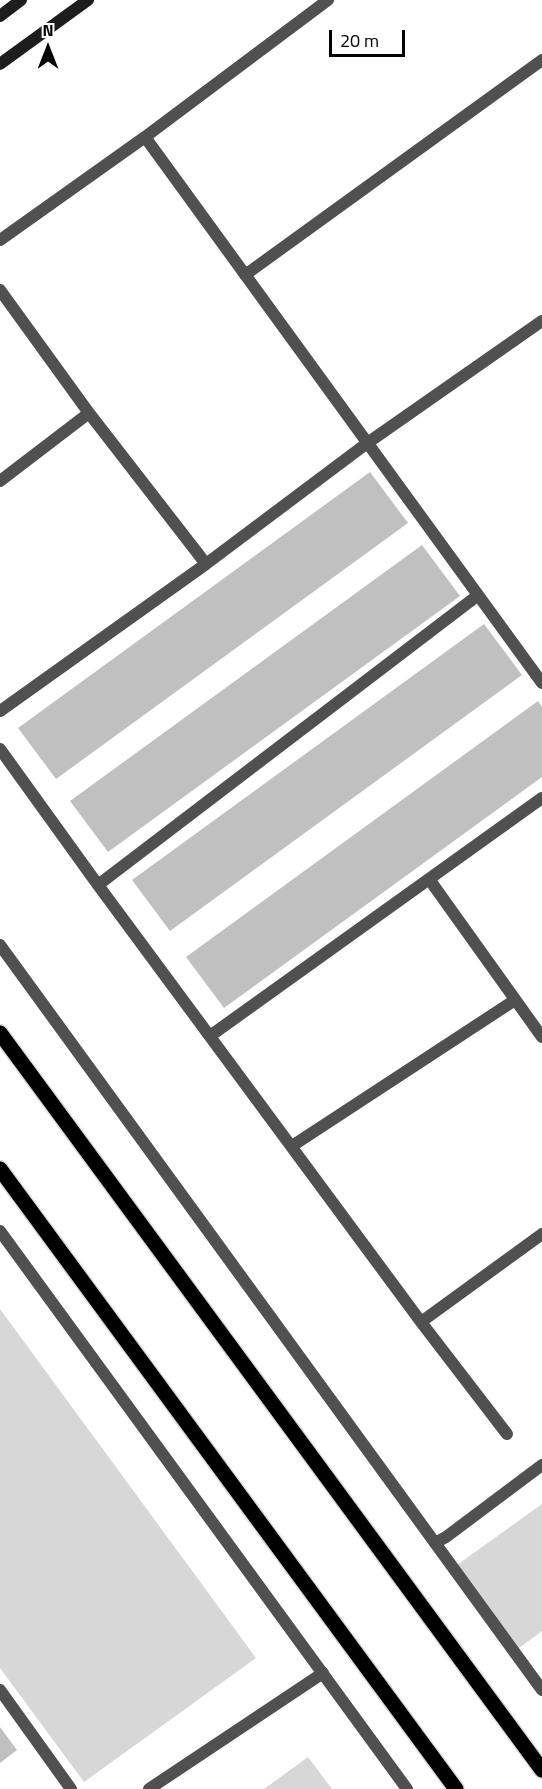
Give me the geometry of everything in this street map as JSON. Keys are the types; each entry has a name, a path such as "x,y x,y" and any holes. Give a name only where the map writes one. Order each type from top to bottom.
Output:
{"main road":[{"path":"0,16 21,0"},
{"path":"0,64 88,0"},
{"path":"0,1033 542,1770"},
{"path":"0,1169 456,1789"}],"street":[{"path":"0,240 145,137 328,0"},
{"path":"245,275 542,60"},
{"path":"145,137 542,683"},
{"path":"0,290 89,413 206,564"},
{"path":"0,711 206,564 366,444 542,321"},
{"path":"0,481 89,413"},
{"path":"98,885 477,596"},
{"path":"0,749 421,1322 507,1434"},
{"path":"210,1036 542,798"},
{"path":"429,879 542,1037"},
{"path":"0,945 542,1690"},
{"path":"292,1146 516,1000"},
{"path":"0,1231 407,1789"},
{"path":"421,1322 542,1234"},
{"path":"435,1543 446,1538 542,1465"},
{"path":"149,1789 322,1673"},
{"path":"0,1690 71,1789"}],"shaded area":[{"path":"0,1309 256,1658 84,1782 0,1668"},
{"path":"542,1504 542,1631 511,1654 450,1570"},
{"path":"308,1757 332,1789 264,1789"}],"building":[{"path":"370,472 408,523 56,779 18,728"},
{"path":"422,545 460,596 108,852 70,801"},
{"path":"484,624 522,675 170,931 132,880"},
{"path":"538,701 542,707 542,777 224,1008 186,957"},
{"path":"0,1727 17,1750 0,1763"}]}
